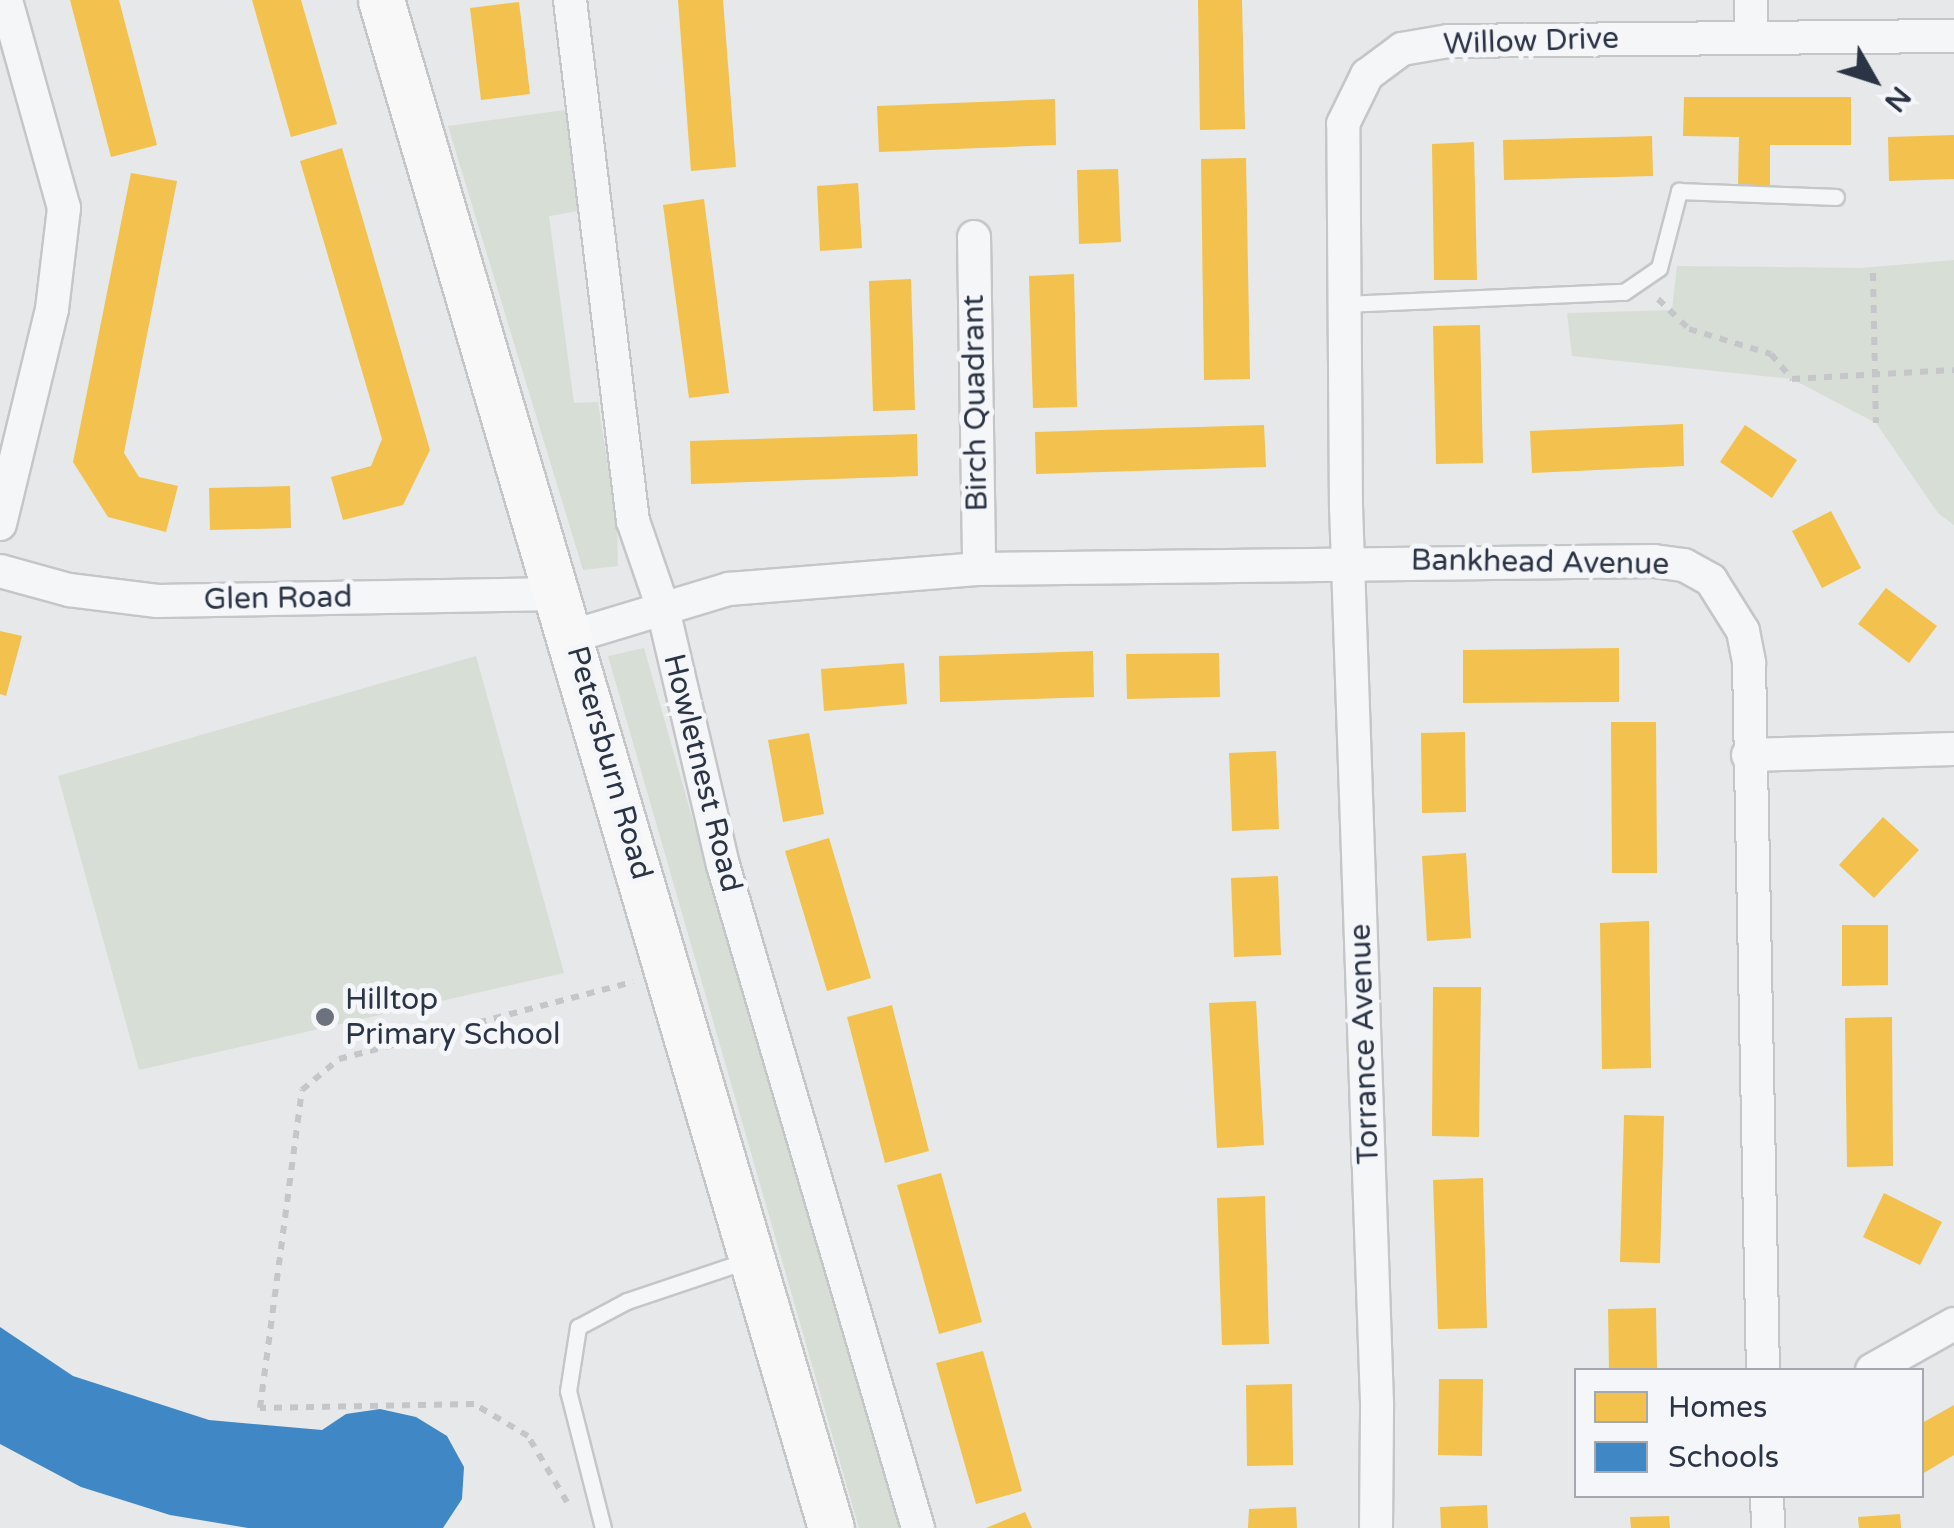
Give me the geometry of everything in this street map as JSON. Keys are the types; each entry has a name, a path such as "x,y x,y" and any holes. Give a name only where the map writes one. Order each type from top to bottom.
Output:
{"main road":[{"name":"Petersburn Road","path":"381,0 573,636 831,1528"}],"street":[{"path":"0,524 52,309 64,208 6,0"},
{"name":"Howletnest Road","path":"570,0 633,521 662,606 723,865 918,1528"},
{"name":"Willow Drive","path":"1347,560 1343,124 1368,76 1402,49 1448,41 1751,16 1954,36"},
{"name":"Birch Quadrant","path":"974,237 979,569"},
{"name":"Bankhead Avenue","path":"573,636 662,606 729,590 979,569 1347,560 1684,565 1711,580 1742,631 1763,1368"},
{"name":"Torrance Avenue","path":"1347,560 1378,1403 1376,1528"},
{"name":"Glen Road","path":"0,571 69,590 157,601 559,594"},
{"path":"1748,755 1954,749"},
{"path":"1876,1368 1954,1324"},
{"path":"1767,1498 1768,1528"}],"lane":[{"path":"1344,304 1588,297 1642,285 1668,247 1679,191 1836,197"},
{"path":"603,1528 568,1391 578,1326 627,1301 752,1259"}],"path":[{"path":"1873,273 1876,423"},
{"path":"1642,285 1688,329 1771,354 1792,379 1954,370"},
{"path":"570,1514 528,1436 474,1404 260,1408 302,1090 340,1059 668,973"}],"shaded area":[{"path":"565,110 578,211 549,216 574,403 598,402 617,526 618,566 583,570 448,126"},
{"path":"1954,260 1954,525 1938,513 1876,423 1792,379 1572,356 1567,313 1672,310 1677,266 1861,268"},
{"path":"644,648 900,1528 859,1528 608,656"},
{"path":"476,656 564,973 139,1070 58,776"}],"building: Homes":[{"path":"70,0 119,0 157,145 111,157"},
{"path":"252,0 301,0 337,124 291,137"},
{"path":"678,0 723,0 736,167 691,171"},
{"path":"1198,0 1242,0 1245,129 1200,130"},
{"path":"519,2 530,94 481,100 470,8"},
{"path":"1684,97 1851,97 1851,145 1770,145 1770,186 1738,186 1739,137 1683,136"},
{"path":"1055,99 1056,145 879,152 877,106"},
{"path":"1954,135 1954,179 1889,181 1888,137"},
{"path":"1652,136 1653,176 1504,180 1503,140"},
{"path":"1474,142 1477,280 1434,280 1432,144"},
{"path":"342,148 430,450 403,505 343,520 331,477 371,466 382,439 300,161"},
{"path":"1246,158 1250,379 1204,380 1201,159"},
{"path":"1118,169 1121,242 1079,244 1077,170"},
{"path":"131,173 177,181 124,453 139,477 178,486 166,532 108,517 73,462"},
{"path":"858,183 862,248 820,251 817,186"},
{"path":"704,199 729,393 689,398 663,205"},
{"path":"1074,274 1077,407 1033,408 1029,276"},
{"path":"911,279 915,410 873,411 869,281"},
{"path":"1480,325 1483,463 1436,464 1433,326"},
{"path":"1683,424 1684,466 1532,473 1530,431"},
{"path":"1264,425 1266,467 1036,474 1035,432"},
{"path":"1745,425 1797,460 1772,498 1720,462"},
{"path":"917,434 918,476 691,484 690,441"},
{"path":"290,486 291,528 210,530 209,488"},
{"path":"1831,511 1861,568 1822,588 1792,531"},
{"path":"1886,588 1937,626 1909,663 1858,624"},
{"path":"0,631 22,636 6,696 0,694"},
{"path":"1619,648 1619,702 1463,703 1463,650"},
{"path":"1093,651 1094,697 940,702 939,656"},
{"path":"1219,653 1220,697 1127,699 1126,654"},
{"path":"904,663 907,704 824,711 821,669"},
{"path":"1611,722 1656,722 1657,873 1612,873"},
{"path":"1465,732 1466,812 1422,813 1421,733"},
{"path":"809,733 824,814 783,822 768,740"},
{"path":"1276,751 1279,829 1232,831 1229,753"},
{"path":"1883,817 1919,850 1874,898 1839,865"},
{"path":"829,838 871,978 827,991 785,851"},
{"path":"1466,853 1471,938 1427,941 1422,856"},
{"path":"1278,876 1281,955 1234,957 1231,878"},
{"path":"1649,921 1651,1068 1602,1069 1600,923"},
{"path":"1842,925 1888,925 1888,985 1842,986"},
{"path":"1433,987 1481,987 1479,1137 1432,1136"},
{"path":"1256,1001 1264,1145 1217,1148 1209,1003"},
{"path":"892,1005 929,1151 885,1163 847,1017"},
{"path":"1892,1017 1893,1166 1847,1167 1845,1018"},
{"path":"1624,1115 1664,1116 1660,1263 1620,1262"},
{"path":"941,1173 982,1322 939,1334 897,1185"},
{"path":"1483,1178 1487,1328 1438,1329 1433,1180"},
{"path":"1884,1193 1942,1222 1920,1265 1863,1237"},
{"path":"1265,1196 1269,1344 1222,1345 1217,1198"},
{"path":"1656,1308 1657,1368 1609,1368 1608,1309"},
{"path":"983,1351 1022,1491 976,1504 936,1363"},
{"path":"1439,1379 1483,1379 1482,1456 1438,1455"},
{"path":"1292,1384 1293,1465 1247,1466 1246,1385"},
{"path":"1954,1405 1954,1455 1924,1473 1924,1422"},
{"path":"1487,1505 1488,1528 1441,1528 1440,1507"},
{"path":"1296,1507 1297,1528 1248,1528 1249,1509"},
{"path":"1025,1512 1032,1528 986,1528"},
{"path":"1900,1514 1901,1528 1859,1528 1858,1517"},
{"path":"1669,1516 1670,1528 1631,1528 1630,1517"}],"building: Schools":[{"path":"0,1327 73,1376 209,1420 322,1430 346,1414 380,1409 416,1417 447,1436 464,1467 462,1499 443,1528 248,1528 170,1515 81,1487 0,1444"}],"place":[{"name":"Hilltop Primary School","path":"325,1017"}]}
